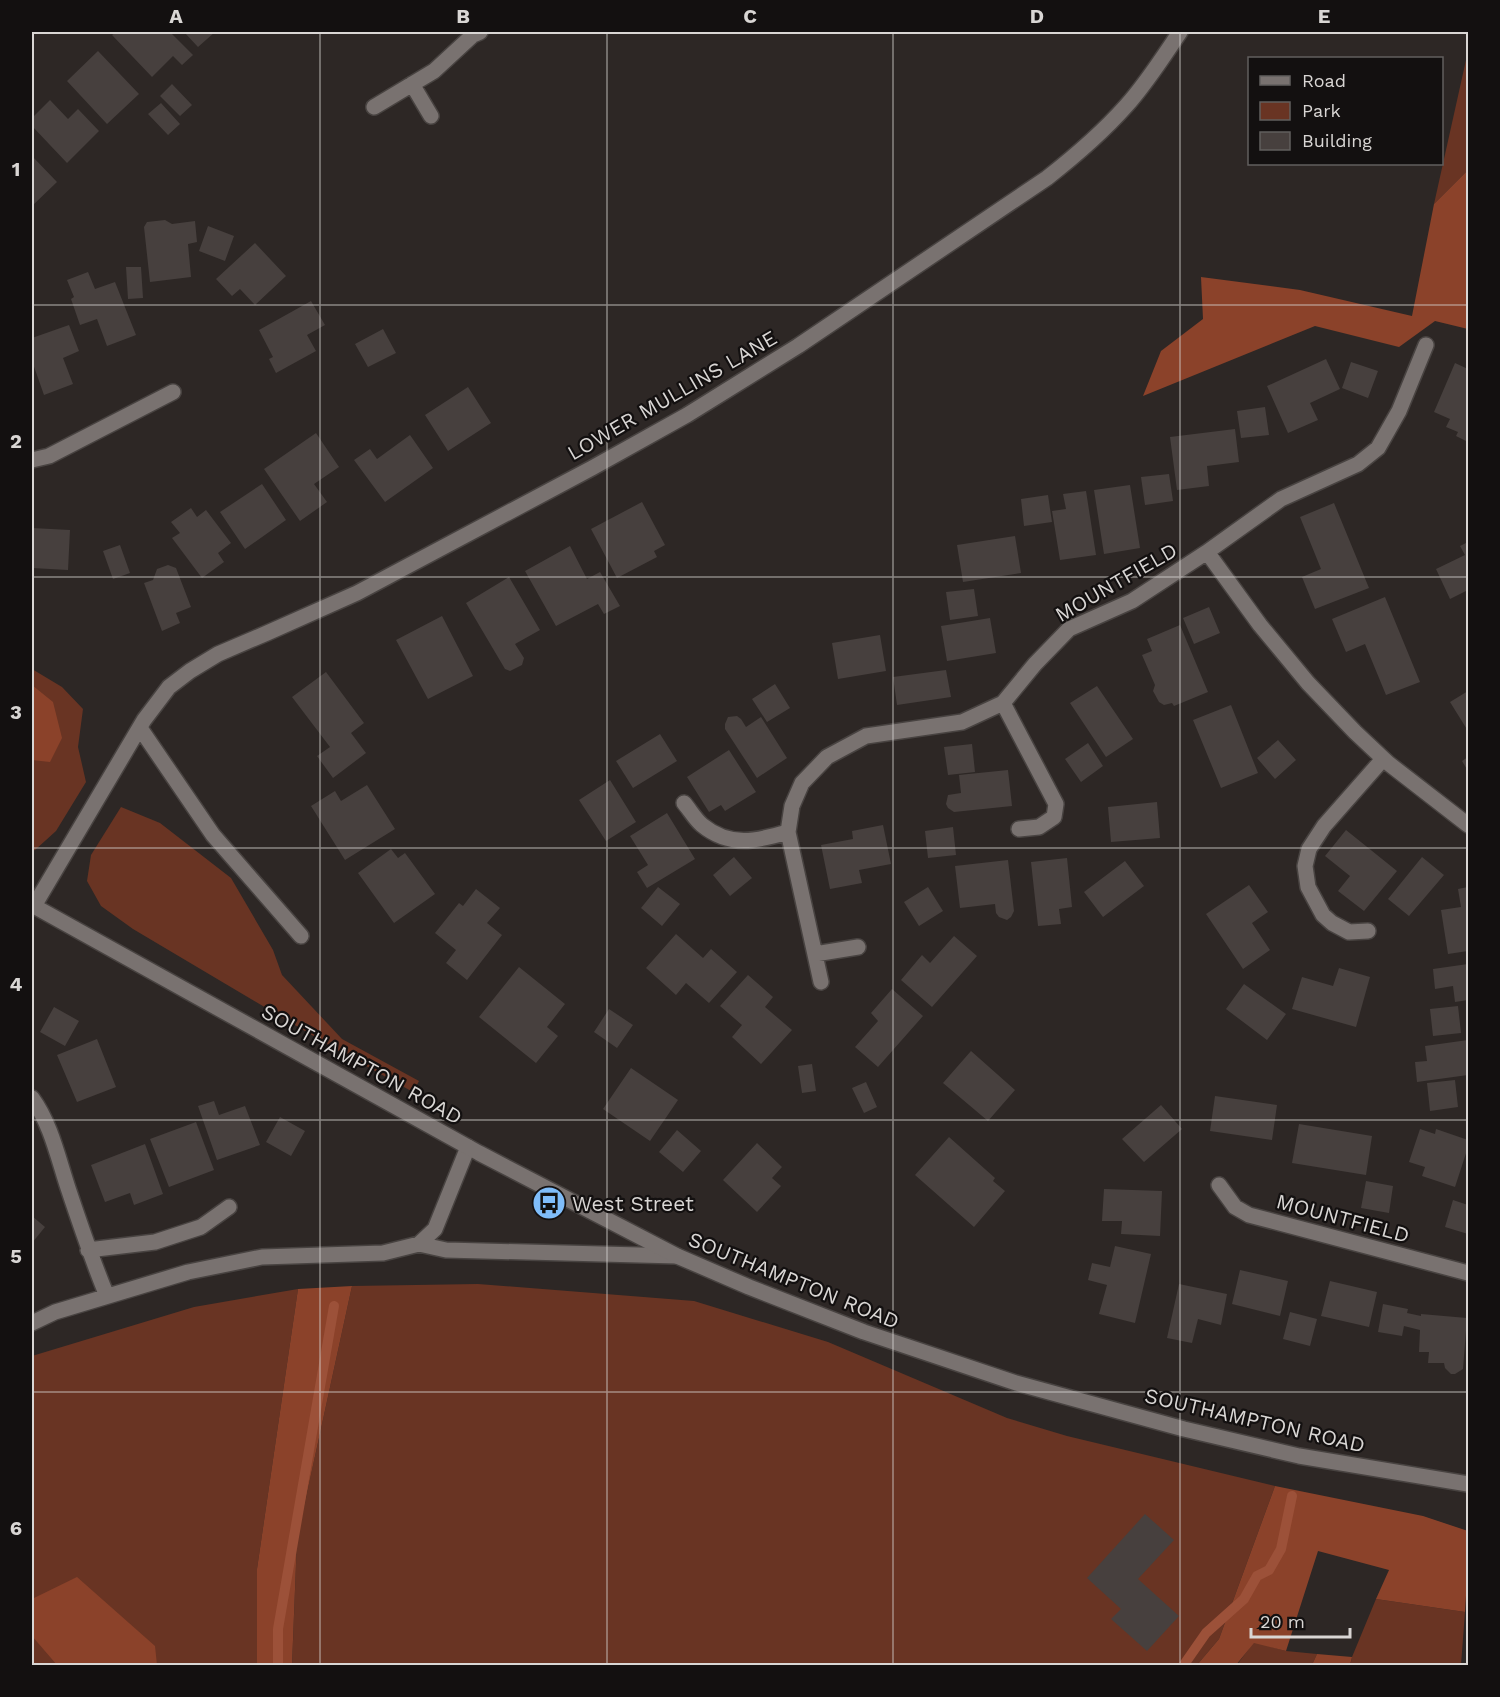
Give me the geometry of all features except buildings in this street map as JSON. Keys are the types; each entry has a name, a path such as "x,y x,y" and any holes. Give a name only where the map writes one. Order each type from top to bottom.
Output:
{"street":[{"path":"374,107 434,71 473,35 480,32"},
{"name":"LOWER MULLINS LANE","path":"33,906 140,728 169,687 218,654 357,593 484,526 678,420 798,346 1047,178 1085,147 1126,106 1180,32"},
{"path":"412,84 431,116"},
{"name":"MOUNTFIELD","path":"822,982 788,832 792,806 802,783 827,757 866,736 962,722 1003,702 1069,629 1132,601 1207,552 1281,499 1358,464 1378,448 1398,411 1426,345"},
{"path":"32,460 49,456 173,392"},
{"name":"MOUNTFIELD","path":"1207,552 1260,626 1300,674 1355,732 1383,759 1468,825"},
{"path":"1003,702 1056,804 1054,817 1039,827 1019,829"},
{"path":"140,728 213,835 301,936"},
{"path":"1368,931 1349,932 1323,915 1308,887 1305,866 1309,849 1324,826 1383,759"},
{"path":"684,803 701,825 723,838 757,841 788,832"},
{"name":"SOUTHAMPTON ROAD","path":"33,906 468,1147 677,1256 864,1332 1016,1383 1184,1429 1299,1456 1468,1484"},
{"path":"815,954 858,946"},
{"path":"32,1098 39,1108 51,1137 88,1250 108,1296"},
{"path":"419,1244 435,1228 468,1147"},
{"name":"MOUNTFIELD","path":"1219,1185 1235,1207 1249,1215 1468,1273"},
{"path":"88,1250 155,1242 201,1227 229,1207"},
{"path":"32,1323 55,1312 188,1272 262,1257 383,1253 419,1244 446,1250 677,1256"}],"green space":[{"path":"1468,51 1468,170 1434,204"},
{"path":"32,669 62,687 83,709 78,747 86,782 56,831 32,851"},
{"path":"121,807 160,823 231,878 273,950 282,975 342,1039 419,1081 413,1092 337,1050 133,929 101,906 87,881 91,855"},
{"path":"478,1284 694,1301 828,1342 1007,1418 1067,1436 1275,1486 1219,1639 1197,1665 292,1666 297,1539 352,1286"},
{"path":"298,1289 257,1569 257,1665 32,1666 32,1356 194,1307"},
{"path":"1376,1599 1465,1612 1461,1665 1350,1666"},
{"path":"1254,1642 1286,1651 1317,1654 1312,1665 1236,1666"}],"shaded area":[{"path":"1468,170 1468,329 1435,321 1399,347 1315,326 1143,396 1161,351 1203,319 1201,277 1300,290 1412,316 1434,204"},
{"path":"32,685 53,702 62,738 50,762 32,760"},
{"path":"352,1286 297,1539 292,1665 257,1665 257,1569 298,1289"},
{"path":"1275,1486 1423,1516 1468,1531 1465,1612 1376,1599 1389,1570 1318,1551 1286,1651 1254,1643 1236,1665 1197,1665 1219,1639"},
{"path":"77,1577 155,1646 157,1665 57,1665 32,1636 32,1599"},
{"path":"1317,1654 1352,1657 1350,1665 1312,1665"}],"waterway":[{"path":"278,1666 278,1629 334,1306"},
{"path":"1183,1666 1206,1633 1244,1599 1257,1576 1269,1570 1281,1549 1292,1496"}],"place":[{"name":"West Street","path":"549,1203"}]}
